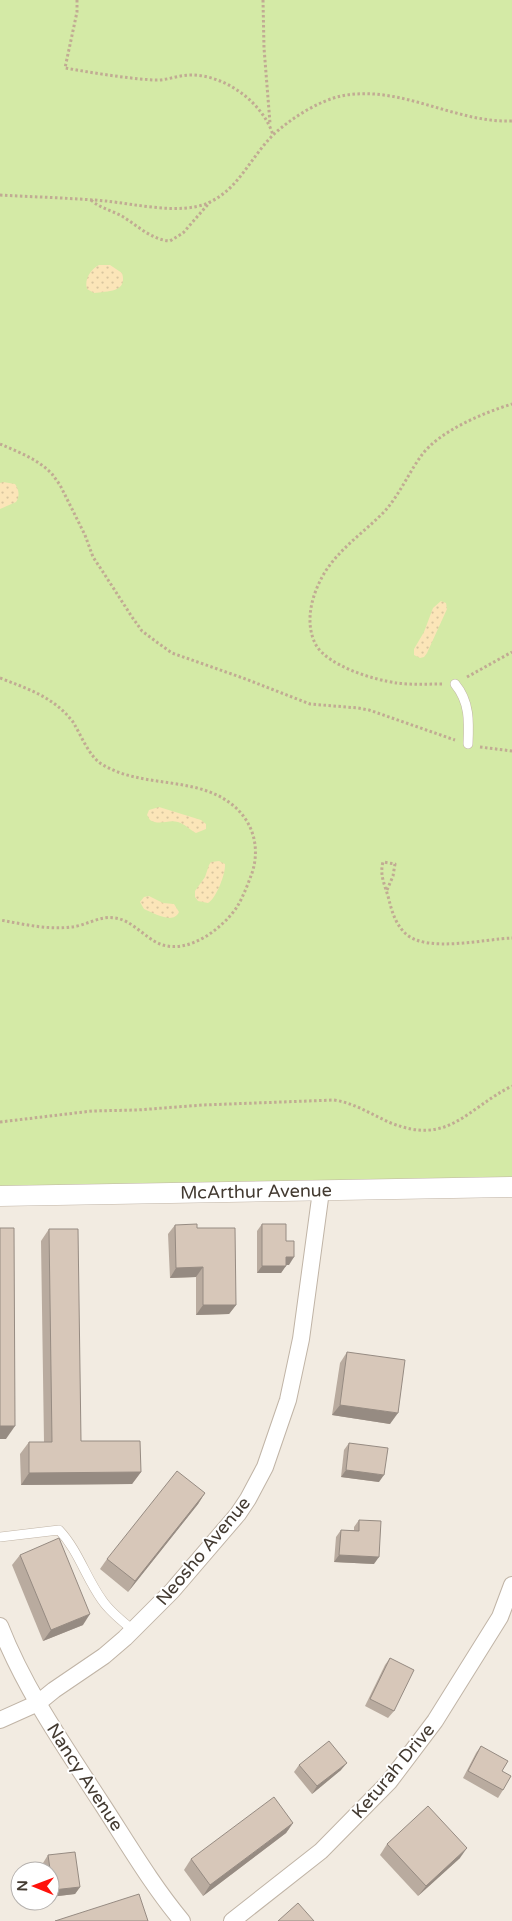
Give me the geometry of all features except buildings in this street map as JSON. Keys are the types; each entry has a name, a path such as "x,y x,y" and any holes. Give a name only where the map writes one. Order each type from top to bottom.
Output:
{"street":[{"name":"McArthur Avenue","path":"0,1196 512,1187"},
{"name":"Neosho Avenue","path":"0,1720 38,1703 104,1656 172,1591 238,1514 248,1499 265,1467 288,1400 296,1370 321,1191"},
{"name":"Keturah Drive","path":"232,1921 321,1851 389,1782 435,1721 500,1617 508,1608 512,1586"},
{"name":"Nancy Avenue","path":"0,1626 18,1666 54,1732 131,1849 182,1921"}],"lane":[{"path":"454,684 463,695 468,710 470,730 468,744"},
{"path":"0,1537 59,1530 70,1541 102,1601 133,1630"}],"path":[{"path":"77,0 76,19 65,68 152,80 188,75 214,78 228,83 238,90 270,124"},
{"path":"263,0 264,48 270,124 273,135"},
{"path":"0,194 183,207 197,206 211,201 236,184 273,135 311,107 324,101 360,92 394,96 482,120 512,122"},
{"path":"91,200 97,206 118,214 156,238 170,241 183,233 211,201"},
{"path":"512,404 481,414 434,443 425,451 384,512 341,552 327,569 314,597 311,610 311,624 316,644 322,652 343,666 357,672 396,683 454,684 512,652"},
{"path":"0,444 29,457 52,474 85,535 93,557 132,618 142,631 172,653 310,704 369,710 468,744 487,749 512,751"},
{"path":"0,678 30,688 56,704 73,723 93,755 110,768 145,778 196,787 222,798 244,816 252,832 256,848 256,860 237,907 218,928 188,946 161,945 124,921 114,917 108,917 84,925 60,928 0,920"},
{"path":"387,890 393,876 395,864 382,862 380,873 395,918 406,935 416,940 440,944 512,938"},
{"path":"0,1122 92,1110 137,1110 203,1104 334,1100 352,1104 392,1124 422,1130 455,1124 512,1086"}],"green space":[{"path":"0,0 512,0 512,1187 0,1196"}],"sand":[{"path":"99,265 110,265 122,273 123,280 119,288 94,293 87,289 86,282 89,275"},
{"path":"0,483 15,484 18,495 16,502 0,509"},
{"path":"441,601 446,603 447,609 427,653 424,657 420,658 414,655 414,649 424,632 433,608"},
{"path":"159,807 201,820 206,824 206,829 196,833 178,822 154,822 150,820 147,815 149,810"},
{"path":"219,861 225,864 225,868 217,891 208,903 198,901 195,897 195,891 205,877 211,862"},
{"path":"149,896 163,903 174,904 179,912 176,916 168,918 144,909 140,902 144,897"}]}
